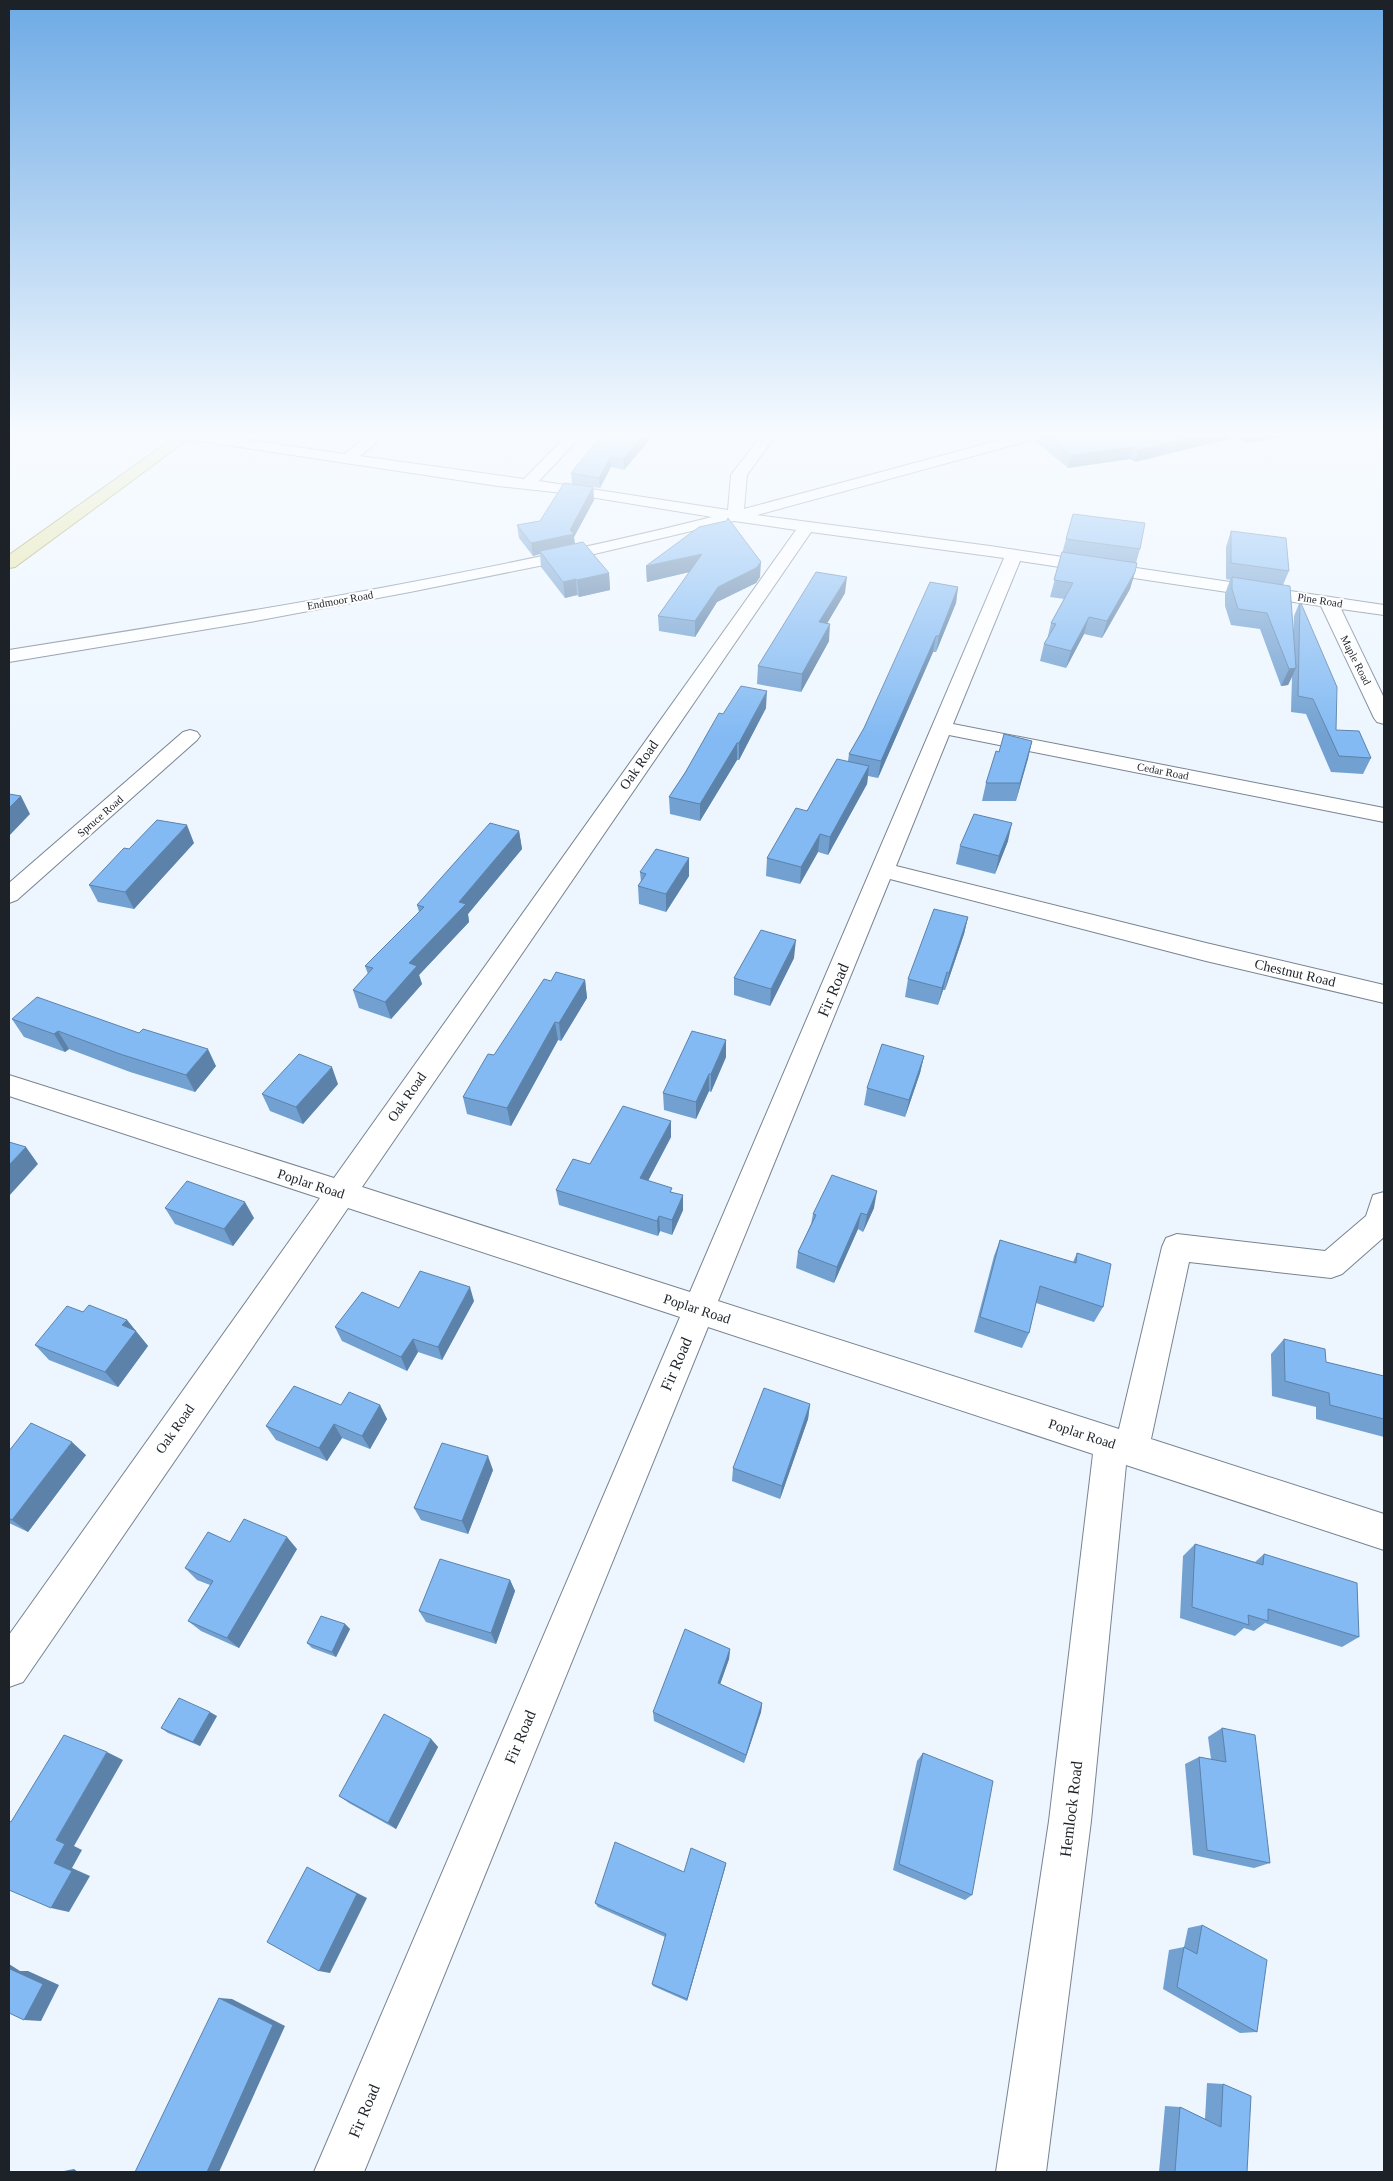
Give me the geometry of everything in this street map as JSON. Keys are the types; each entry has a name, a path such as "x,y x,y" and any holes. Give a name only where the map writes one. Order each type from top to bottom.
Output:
{"main road":[{"path":"9,563 50,534"}],"street":[{"name":"Endmoor Road","path":"9,656 242,618 413,587 659,534"},
{"name":"Oak Road","path":"9,1668 801,534"},
{"name":"Pine Road","path":"856,534 1014,555 1384,610"},
{"name":"Fir Road","path":"339,2172 1014,555"},
{"name":"Maple Road","path":"1328,601 1384,718"},
{"name":"Cedar Road","path":"942,728 1384,815"},
{"name":"Spruce Road","path":"9,895 190,736"},
{"name":"Chestnut Road","path":"883,870 1206,952 1384,994"},
{"name":"Poplar Road","path":"9,1085 1384,1532"},
{"name":"Hemlock Road","path":"1020,2172 1121,1447 1177,1247 1331,1265 1380,1222 1384,1204"}],"building":[{"path":"524,534 574,534 531,543"},
{"path":"690,534 740,534 761,562 756,568 718,587 695,621 658,616 702,554 646,566"},
{"path":"1067,534 1143,534 1140,549 1066,539"},
{"path":"1231,534 1253,534 1286,538 1289,571 1231,563"},
{"path":"583,542 609,573 563,582 540,551"},
{"path":"1062,552 1137,563 1135,572 1107,621 1089,617 1071,651 1044,644 1056,624 1051,623 1073,583 1054,580"},
{"path":"816,572 847,577 819,622 830,624 802,674 758,666"},
{"path":"1232,577 1290,586 1296,668 1289,669 1267,613 1238,609 1232,589"},
{"path":"930,582 958,587 939,636 936,636 881,761 849,754 864,728"},
{"path":"1300,601 1337,687 1336,730 1359,731 1371,758 1339,756 1313,699 1298,696"},
{"path":"741,686 767,691 739,743 737,743 700,804 669,797 719,713 723,714"},
{"path":"1004,734 1032,741 1020,783 986,783 996,751 999,752"},
{"path":"837,759 869,766 830,837 820,834 801,867 767,858 796,808 807,811"},
{"path":"9,794 21,796 9,808"},
{"path":"974,814 1012,823 999,856 960,846"},
{"path":"157,820 187,825 125,892 89,885 124,848 129,849"},
{"path":"490,823 519,831 459,902 466,904 409,963 417,966 385,1002 353,990 373,968 365,966 424,907 417,905"},
{"path":"656,849 689,858 666,894 638,886 646,874 640,872"},
{"path":"934,909 968,917 942,988 908,979"},
{"path":"761,930 796,940 771,989 734,978"},
{"path":"556,972 585,980 559,1023 555,1022 507,1108 463,1097 488,1054 494,1055 544,979 551,981"},
{"path":"37,997 139,1033 143,1029 208,1049 186,1075 120,1054 58,1031 54,1034 12,1019"},
{"path":"692,1031 726,1040 696,1102 663,1093"},
{"path":"882,1044 924,1056 909,1100 867,1088"},
{"path":"299,1054 332,1067 296,1107 262,1094"},
{"path":"623,1106 671,1121 640,1178 672,1188 670,1192 683,1195 672,1220 659,1216 657,1221 556,1190 573,1159 590,1164"},
{"path":"9,1142 26,1147 9,1165"},
{"path":"832,1175 877,1191 867,1215 861,1213 837,1267 798,1252 816,1215 813,1214"},
{"path":"187,1181 245,1202 224,1229 165,1208"},
{"path":"1000,1240 1076,1263 1077,1253 1111,1264 1103,1307 1040,1286 1029,1333 980,1317"},
{"path":"420,1271 470,1287 438,1347 413,1339 401,1357 335,1327 362,1292 399,1308"},
{"path":"89,1305 127,1320 122,1325 136,1331 105,1372 35,1345 67,1306 83,1312"},
{"path":"1284,1339 1325,1349 1326,1362 1384,1376 1384,1419 1330,1405 1329,1393 1285,1381"},
{"path":"294,1386 341,1405 349,1392 380,1405 362,1436 334,1424 319,1448 266,1426"},
{"path":"764,1388 810,1404 782,1486 733,1468"},
{"path":"31,1423 72,1442 12,1520 9,1518 9,1451"},
{"path":"442,1443 488,1456 462,1521 414,1508"},
{"path":"244,1519 287,1537 227,1638 188,1621 213,1581 185,1568 208,1532 230,1542"},
{"path":"1195,1544 1263,1565 1264,1554 1357,1583 1359,1637 1268,1609 1268,1621 1248,1615 1249,1625 1192,1607"},
{"path":"440,1559 510,1580 491,1633 419,1611"},
{"path":"321,1616 345,1624 332,1652 307,1643"},
{"path":"685,1629 730,1649 718,1683 762,1703 746,1755 653,1712"},
{"path":"179,1698 210,1712 193,1742 161,1728"},
{"path":"384,1714 431,1739 388,1823 339,1796"},
{"path":"1222,1728 1255,1735 1270,1863 1207,1850 1199,1757 1226,1762"},
{"path":"64,1735 107,1752 56,1840 65,1844 54,1863 72,1871 51,1908 9,1890 9,1821 11,1822"},
{"path":"923,1753 993,1781 972,1895 899,1864"},
{"path":"615,1842 684,1872 691,1848 726,1863 687,1999 652,1984 666,1934 595,1903"},
{"path":"307,1867 357,1894 319,1971 267,1942"},
{"path":"1202,1925 1267,1960 1257,2032 1177,1987 1184,1947 1197,1954"},
{"path":"10,1969 43,1984 24,2020 9,2013"},
{"path":"219,1998 273,2025 207,2172 135,2172"},
{"path":"1223,2084 1251,2096 1247,2172 1175,2172 1180,2107 1221,2127"}]}
